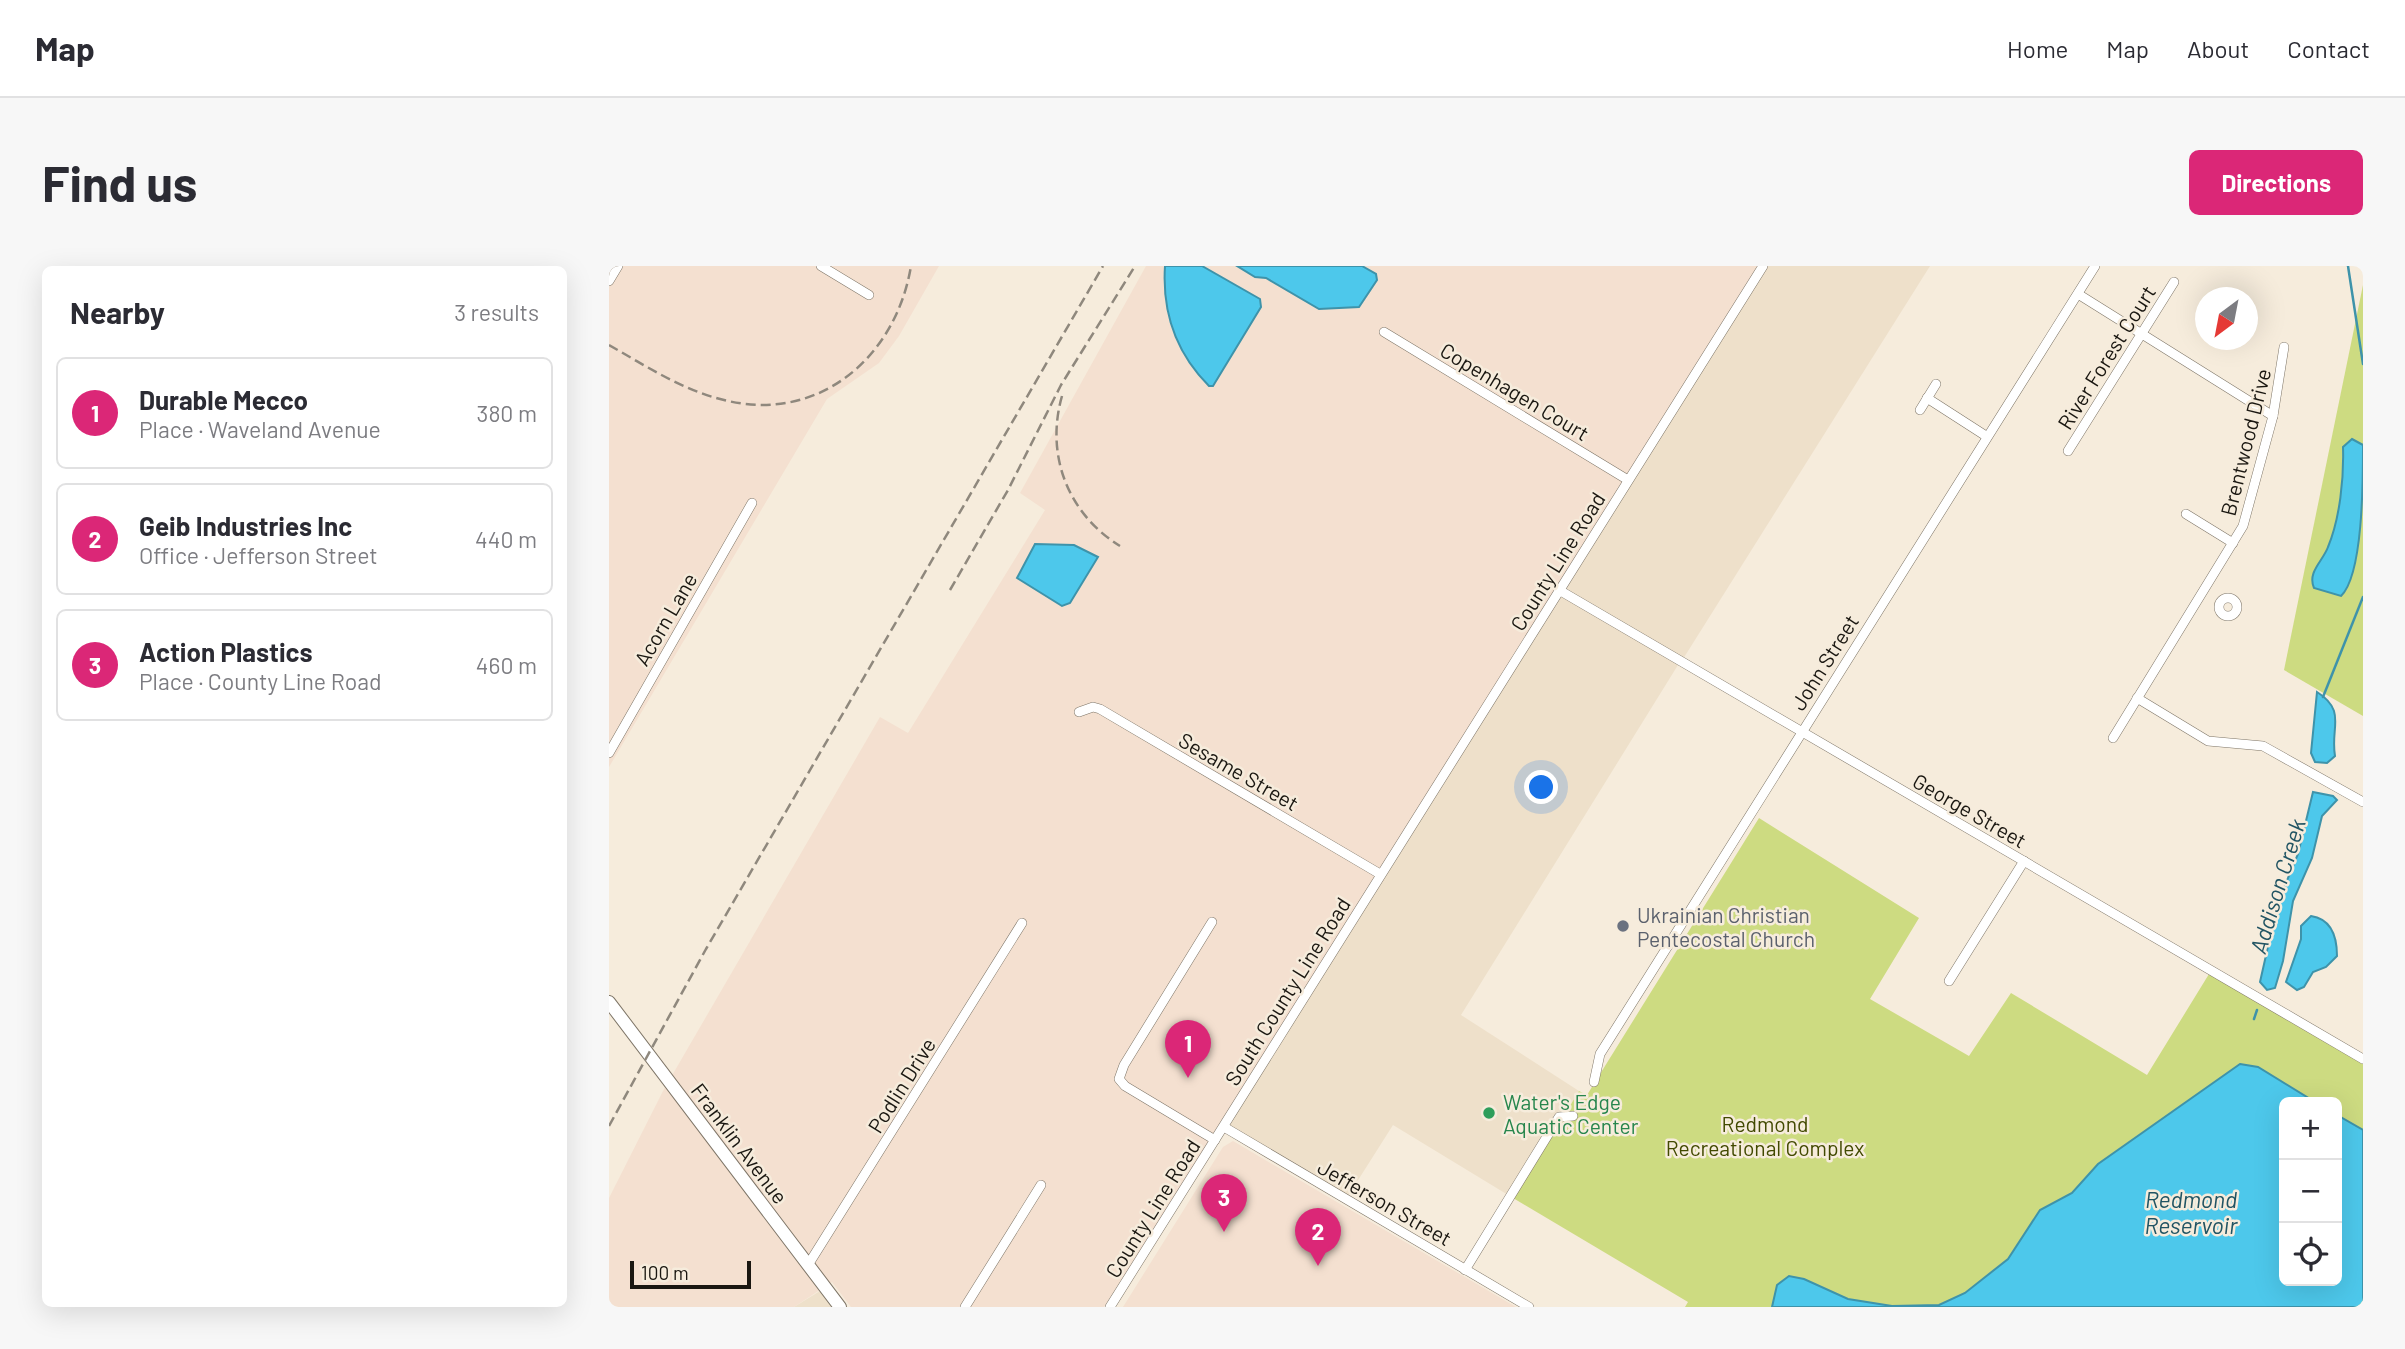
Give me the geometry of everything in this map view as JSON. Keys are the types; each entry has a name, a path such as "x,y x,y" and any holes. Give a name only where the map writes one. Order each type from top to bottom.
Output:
{"main road":[{"name":"Franklin Avenue","path":"609,1002 840,1307"}],"street":[{"path":"609,281 618,266"},
{"path":"821,266 869,295"},
{"name":"County Line Road","path":"1380,874 1763,266"},
{"name":"John Street","path":"1594,1082 1600,1054 2095,266"},
{"name":"River Forest Court","path":"2068,451 2174,282"},
{"path":"2078,295 2273,416"},
{"name":"Copenhagen Court","path":"1384,332 1628,480"},
{"name":"Brentwood Drive","path":"2113,738 2243,526 2273,416 2284,347"},
{"path":"1920,410 1936,384"},
{"path":"1927,398 1986,436"},
{"name":"Acorn Lane","path":"609,752 752,502"},
{"name":"Brentwood Drive","path":"2186,514 2233,543"},
{"name":"George Street","path":"1559,590 2363,1059"},
{"path":"2203,593 2220,603"},
{"path":"2137,698 2208,741 2263,746 2363,802"},
{"name":"Sesame Street","path":"1079,712 1093,707 1100,709 1380,874"},
{"path":"1949,981 2024,861"},
{"name":"South County Line Road","path":"1224,1127 1380,874"},
{"path":"1212,922 1124,1065 1119,1079 1125,1086 1215,1140"},
{"name":"Podlin Drive","path":"808,1265 1022,923"},
{"path":"1465,1270 1559,1117 1573,1116"},
{"name":"County Line Road","path":"1110,1307 1224,1127"},
{"name":"Jefferson Street","path":"1224,1127 1529,1307"},
{"path":"965,1307 1041,1185"}],"shaded area":[{"path":"609,266 939,266 899,336 879,363 827,399 609,767"},
{"path":"1146,266 1760,266 1104,1307 851,1307 832,1282 794,1307 609,1307 609,1198 663,1091 880,717 908,733 1045,510 1020,493"},
{"path":"1768,266 1930,266 1683,659 1565,590"},
{"path":"1562,595 1678,665 1461,1015 1579,1091 1513,1198 1393,1125 1348,1196 1228,1127"},
{"path":"1233,1141 1516,1307 1123,1307 1223,1147"},
{"path":"820,1291 832,1307 794,1307"}],"green space":[{"path":"2363,285 2363,716 2284,670"},
{"name":"Redmond Recreational Complex","path":"1759,818 1919,918 1870,999 1969,1056 2011,993 2147,1075 2209,974 2363,1064 2363,1307 1685,1307 1688,1302 1513,1198 1579,1091 1587,1095"}],"water":[{"path":"1165,266 1202,266 1260,299 1261,307 1213,386 1209,386 1188,360 1174,331 1166,300"},
{"path":"1237,266 1362,266 1376,274 1377,280 1359,307 1319,309 1266,278 1255,277"},
{"path":"2352,439 2363,445 2360,526 2354,569 2341,596 2314,588 2312,582 2336,524 2343,472 2343,447"},
{"path":"1035,544 1074,545 1098,557 1070,603 1062,606 1017,578"},
{"path":"2317,692 2332,706 2335,713 2335,756 2327,763 2315,762 2311,753"},
{"path":"2313,792 2333,796 2337,800 2322,816 2312,858 2293,901 2283,961 2275,988 2267,990 2260,982 2278,902 2298,854"},
{"path":"2311,916 2328,925 2336,942 2337,956 2326,967 2313,972 2304,987 2297,990 2286,982 2301,939 2301,926"},
{"name":"Redmond Reservoir","path":"2240,1064 2258,1067 2307,1097 2279,1097 2279,1286 2342,1286 2342,1118 2363,1130 2363,1307 1772,1307 1777,1285 1789,1276 1804,1279 1848,1299 1892,1306 1939,1305 1965,1293 2008,1259 2040,1210 2072,1193 2098,1164"}],"waterway":[{"name":"Addison Creek","path":"2348,266 2363,364"},
{"name":"Addison Creek","path":"2323,697 2363,597"},
{"name":"Addison Creek","path":"2254,1019 2257,1010"}],"railway":[{"path":"609,345 665,377 709,396 759,405 791,402 821,392 848,376 870,355 889,329 903,299 911,266"},
{"path":"609,1126 706,949 1103,266"},
{"path":"950,590 1008,490 1061,385 1135,266"},
{"path":"1062,396 1057,418 1057,440 1065,481 1074,500 1087,517 1102,533 1120,546"}],"place":[{"name":"Ukrainian Christian Pentecostal Church","path":"1623,926"},
{"name":"Durable Mecco","path":"1188,1078"},
{"name":"Water's Edge Aquatic Center","path":"1489,1113"},
{"name":"Action Plastics","path":"1224,1232"},
{"name":"Geib Industries Inc","path":"1318,1266"}]}
